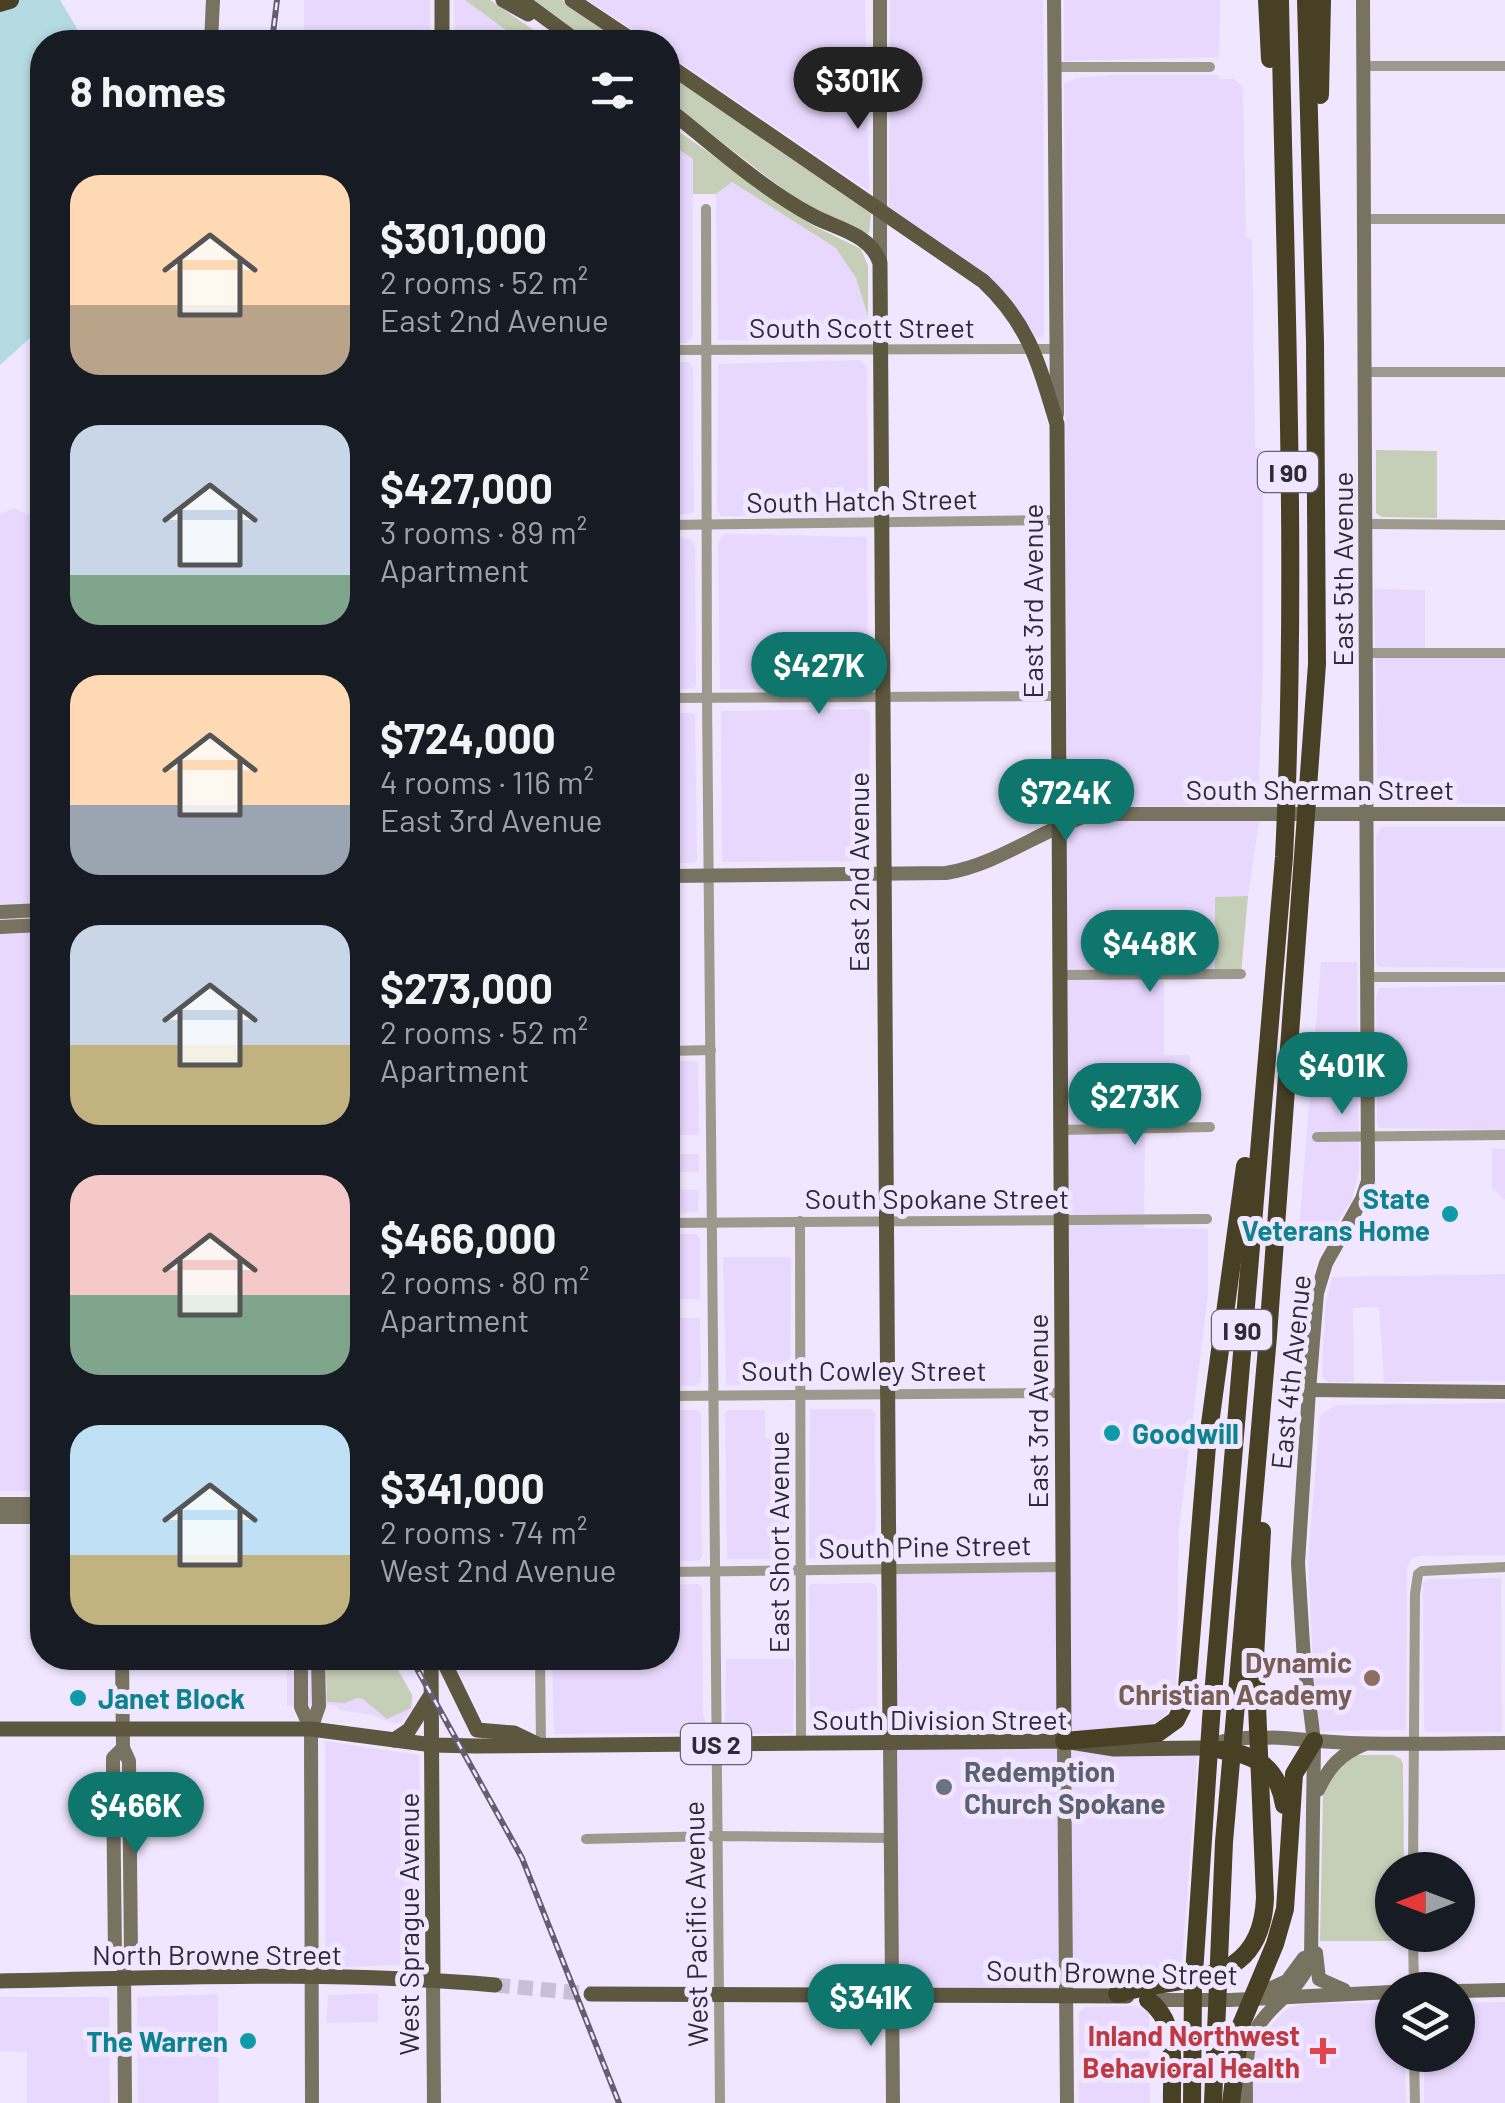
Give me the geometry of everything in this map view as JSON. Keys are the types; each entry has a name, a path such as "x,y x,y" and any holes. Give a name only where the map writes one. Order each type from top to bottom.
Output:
{"highway":[{"path":"0,3 10,0"},
{"path":"1267,0 1288,346"},
{"name":"I 90","path":"1192,2103 1193,1990 1211,1718 1290,742 1288,346 1280,0"},
{"name":"I 90","path":"1213,2103 1219,1918 1302,906 1317,664 1316,341 1306,0"},
{"path":"1316,341 1322,0"},
{"path":"1064,1741 1158,1733 1176,1720 1189,1690 1207,1446 1276,943"},
{"path":"1117,1994 1198,1980 1226,1971 1250,1949 1263,1921 1255,1657 1268,1336"},
{"path":"1288,1841 1294,1774 1314,1741"},
{"name":"US 2","path":"1202,1748 1250,1756 1270,1768 1282,1792 1288,1841 1286,1909 1241,2025 1232,2103"},
{"path":"1148,2000 1162,2013 1171,2036 1172,2103"}],"main road":[{"path":"442,0 442,30"},
{"path":"503,0 555,25"},
{"path":"521,0 562,30"},
{"path":"572,0 617,30"},
{"path":"680,72 984,281 1010,308 1035,349 1057,424"},
{"path":"680,119 801,209 865,241 876,251 880,263"},
{"name":"East 2nd Avenue","path":"880,263 890,1743"},
{"name":"East 3rd Avenue","path":"1057,424 1064,1741"},
{"name":"West Sprague Avenue","path":"431,1670 433,1980"},
{"path":"448,1670 476,1729 484,1733 514,1733 541,1746"},
{"path":"394,1740 416,1722 432,1689"},
{"name":"US 2","path":"0,1728 311,1730 433,1745"},
{"name":"South Division Street","path":"433,1745 1064,1741 1114,1749 1202,1748"},
{"name":"North Browne Street","path":"0,1981 124,1972 433,1980"},
{"path":"433,1980 494,1986"},
{"name":"South Browne Street","path":"591,1994 1117,1994 1148,2000"}],"street":[{"path":"212,30 214,0"},
{"name":"East 2nd Avenue","path":"880,0 880,263"},
{"name":"East 3rd Avenue","path":"1054,0 1057,424"},
{"name":"East 5th Avenue","path":"1363,0 1368,1137"},
{"path":"1364,66 1505,66"},
{"path":"1054,67 1210,67"},
{"name":"West Pacific Avenue","path":"706,209 720,2103"},
{"path":"1364,219 1505,219"},
{"name":"South Scott Street","path":"680,350 1056,349"},
{"path":"1366,372 1505,372"},
{"name":"South Hatch Street","path":"680,524 1057,520"},
{"path":"1367,524 1505,525"},
{"path":"1368,653 1505,653"},
{"path":"680,698 1058,696"},
{"name":"South Sherman Street","path":"680,876 946,873 972,869 1058,824 1092,814 1505,814"},
{"path":"0,912 30,911"},
{"path":"0,927 30,926"},
{"path":"1060,975 1241,974"},
{"path":"1367,977 1505,977"},
{"path":"680,1051 711,1050"},
{"path":"1060,1130 1210,1127"},
{"path":"1317,1138 1505,1136"},
{"name":"East 4th Avenue","path":"1312,1928 1314,1741 1298,1563 1309,1390 1317,1293 1336,1244 1368,1181 1368,1137"},
{"name":"South Spokane Street","path":"680,1222 1206,1218"},
{"name":"East Short Avenue","path":"800,1221 800,1744"},
{"path":"1309,1390 1505,1392"},
{"name":"South Cowley Street","path":"680,1396 1062,1393"},
{"path":"0,1504 30,1504"},
{"path":"0,1517 30,1517"},
{"name":"South Pine Street","path":"680,1572 1062,1567"},
{"path":"1412,1852 1418,1574 1505,1567"},
{"path":"122,1670 123,1748 113,1758 114,1954 124,1972 125,2103"},
{"path":"301,1670 301,1707 311,1730"},
{"path":"312,2103 311,1730 319,1706 318,1670"},
{"path":"540,1670 541,1746"},
{"name":"South Division Street","path":"1202,1748 1220,1740 1294,1738 1505,1743"},
{"path":"1064,1741 1067,2103"},
{"path":"1315,1795 1342,1755 1370,1742"},
{"path":"890,1743 893,2103"},
{"path":"586,1838 890,1838"},
{"path":"1312,1928 1319,1979 1354,1993"},
{"path":"1246,2103 1249,2046 1256,2029 1288,1997 1308,1967 1312,1928"},
{"path":"1230,2000 1272,1990 1287,1981 1303,1961 1312,1928"},
{"name":"West Sprague Avenue","path":"433,1980 434,2103"},
{"path":"1475,1991 1505,1990"},
{"name":"South Browne Street","path":"1148,2000 1375,1992"},
{"path":"1414,2072 1415,2103"}],"shaded area":[{"path":"0,0 60,0 78,30 30,30 30,338 0,365"},
{"path":"304,0 430,0 430,30 304,30"},
{"path":"454,0 465,0 506,30 455,30"},
{"path":"465,0 490,0 534,30 506,30"},
{"path":"530,0 562,0 606,30 571,30"},
{"path":"588,0 865,0 869,191 680,62 680,30 633,30"},
{"path":"890,0 1043,0 1042,338 1036,337 1004,291 980,270 889,207"},
{"path":"1064,0 1220,0 1219,57 1064,61"},
{"path":"1218,75 1219,79 1234,79 1243,87 1246,237 1252,240 1255,447 1263,450 1263,670 1258,805 1076,807 1067,798 1064,84 1077,78"},
{"path":"680,81 871,213 869,234 813,212 680,110"},
{"path":"680,132 812,225 861,249 868,266 868,316 856,278 836,248 732,182 716,194 693,194 693,159 680,150"},
{"path":"680,150 693,158 693,337 680,343"},
{"path":"732,182 837,248 856,278 870,322 866,338 858,342 718,340 716,194"},
{"path":"860,360 867,367 868,512 860,516 721,516 717,510 718,364"},
{"path":"680,362 689,362 693,368 691,514 680,514"},
{"path":"1376,450 1437,451 1437,518 1382,517 1376,513"},
{"path":"15,508 30,516 30,1491 0,1491 0,514"},
{"path":"724,534 867,537 868,689 720,689 718,543"},
{"path":"680,538 692,539 695,547 696,686 680,689"},
{"path":"1374,589 1425,590 1425,648 1505,648 1505,804 1378,803"},
{"path":"721,711 870,712 869,861 722,862"},
{"path":"680,713 695,716 697,859 680,863"},
{"path":"1092,814 1260,814 1248,896 1215,897 1215,974 1164,975 1164,1055 1190,1055 1190,1122 1145,1125 1144,1228 1208,1229 1208,1294 1179,1529 1176,1686 1170,1709 1156,1725 1064,1731 1198,1748 1181,1973 1067,1980 1066,1995 892,1994 889,1568 1062,1567 1059,824"},
{"path":"1382,827 1505,827 1505,968 1379,967 1376,834"},
{"path":"1248,896 1241,974 1215,974 1215,897"},
{"path":"1321,962 1357,962 1359,1172 1351,1202 1324,1241 1298,1240"},
{"path":"1505,985 1505,1130 1380,1128 1376,996 1379,988"},
{"path":"680,1061 698,1064 699,1135 680,1135"},
{"path":"1492,1149 1505,1149 1505,1200 1492,1188"},
{"path":"680,1154 699,1154 699,1172 680,1172"},
{"path":"680,1189 699,1190 698,1212 680,1213"},
{"path":"680,1234 696,1234 700,1238 700,1299 680,1299"},
{"path":"723,1257 791,1257 790,1384 726,1385"},
{"path":"1505,1274 1505,1381 1384,1382 1379,1307 1353,1308 1354,1382 1328,1382 1322,1377 1325,1308 1332,1277"},
{"path":"680,1318 700,1318 701,1382 680,1386"},
{"path":"1505,1403 1505,1555 1411,1559 1407,1568 1406,1730 1321,1731 1316,1724 1308,1561 1320,1416 1336,1405"},
{"path":"810,1409 875,1412 876,1556 872,1560 809,1558"},
{"path":"680,1410 701,1413 699,1561 680,1561"},
{"path":"728,1410 765,1410 765,1438 792,1438 792,1559 727,1559"},
{"path":"1501,1578 1502,1732 1427,1732 1423,1582"},
{"path":"872,1583 877,1587 878,1727 872,1734 815,1734 810,1730 809,1586"},
{"path":"680,1585 702,1587 703,1716 707,1724 704,1733 554,1734 552,1670 680,1670"},
{"path":"726,1659 794,1659 793,1733 731,1734 725,1730"},
{"path":"287,1670 399,1670 413,1696 413,1708 396,1724 333,1705 287,1706"},
{"path":"326,1670 398,1670 412,1695 411,1708 387,1719 363,1699 327,1702"},
{"path":"325,1741 419,1755 419,1964 325,1968"},
{"path":"1359,1755 1393,1755 1403,1764 1404,1852 1375,1852 1375,1941 1320,1941 1323,1793 1336,1770"},
{"path":"378,1993 378,2022 326,2023 328,1995"},
{"path":"218,1994 219,2103 138,2103 137,1997"},
{"path":"0,1997 109,1997 110,2103 27,2103 27,2052 0,2051"},
{"path":"1505,2002 1505,2103 1424,2103 1424,2072 1475,2072 1475,2003"},
{"name":"Inland Northwest Behavioral Health","path":"1375,2003 1375,2072 1405,2072 1406,2103 1253,2103 1252,2057 1258,2039 1288,2008 1305,2004"},
{"path":"1133,2006 1149,2012 1150,2103 1079,2103 1079,2012 1086,2007"}],"tunnel":[{"path":"495,1985 591,1994"}],"railway":[{"path":"273,30 277,0"},
{"path":"418,1670 522,1858 619,2103"}],"place":[{"name":"State Veterans Home","path":"1450,1214"},
{"name":"Goodwill","path":"1112,1433"},
{"name":"Dynamic Christian Academy","path":"1372,1678"},
{"name":"Janet Block","path":"78,1698"},
{"name":"Redemption Church Spokane","path":"944,1787"},
{"name":"The Warren","path":"248,2041"},
{"name":"Inland Northwest Behavioral Health","path":"1323,2051"}]}
